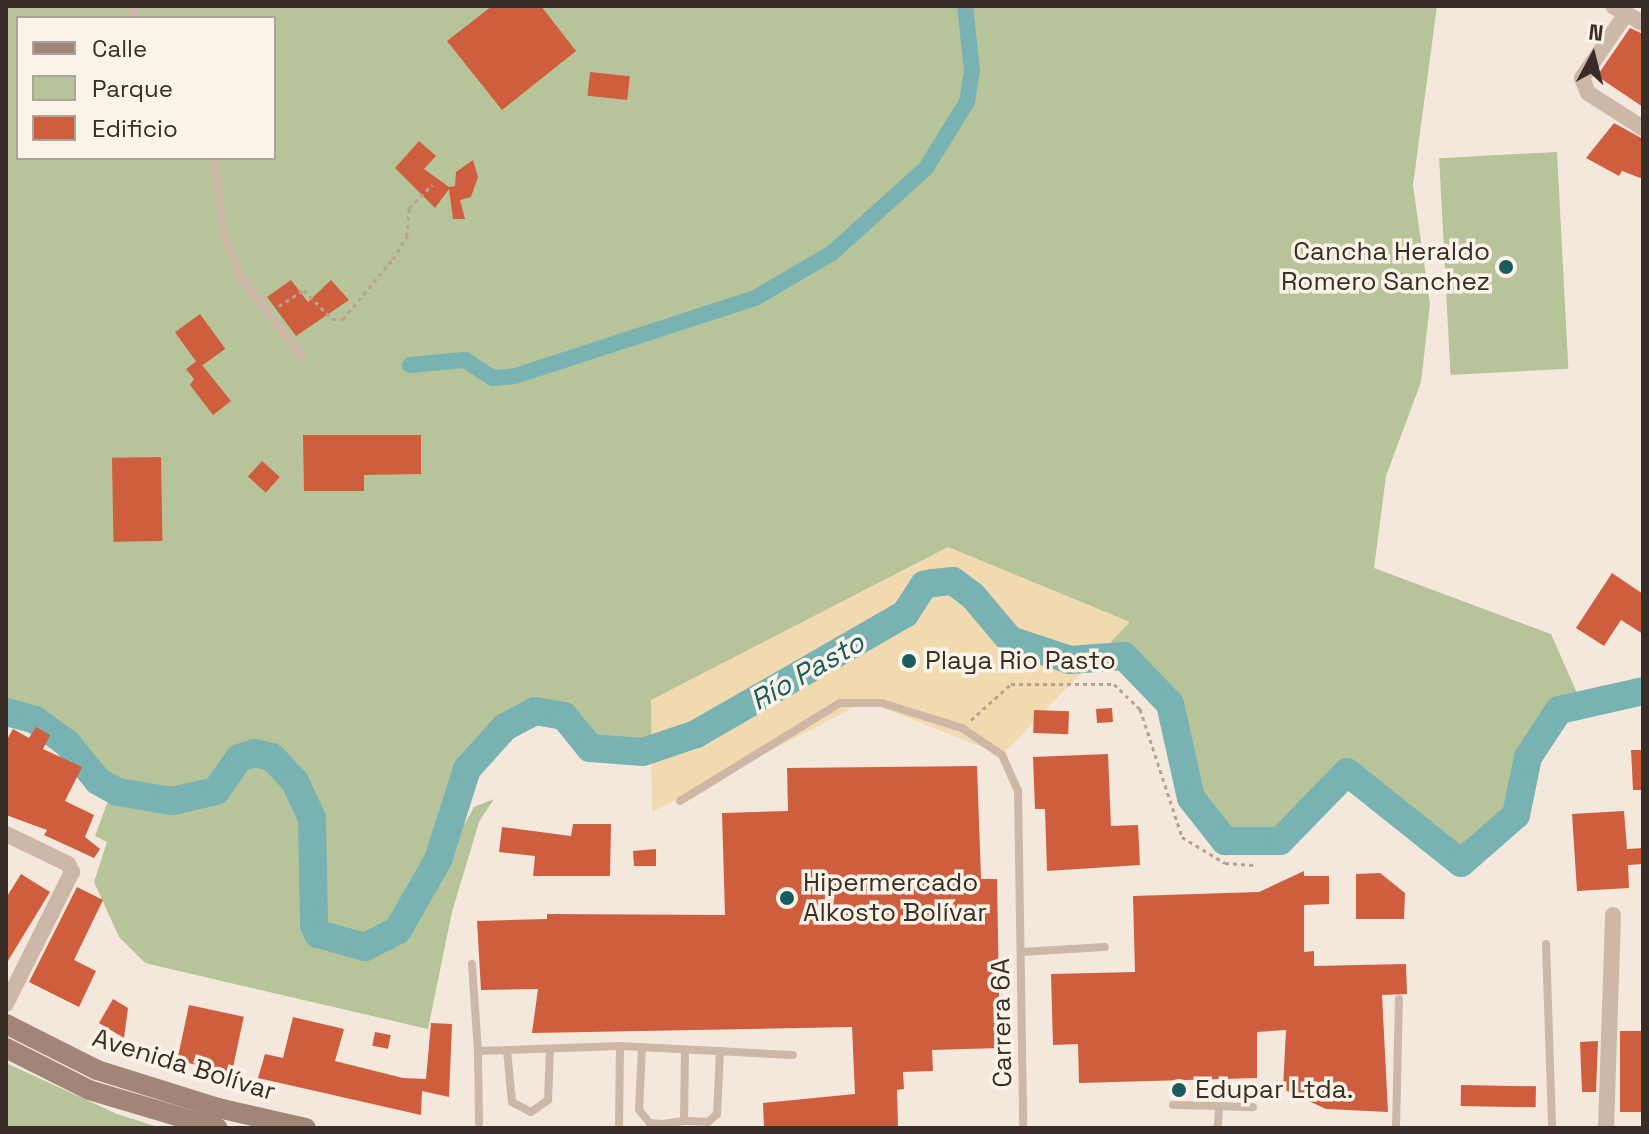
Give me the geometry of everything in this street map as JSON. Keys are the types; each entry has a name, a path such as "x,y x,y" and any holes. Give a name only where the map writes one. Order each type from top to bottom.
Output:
{"main road":[{"name":"Avenida Bolívar","path":"6,1024 97,1070 215,1123"},
{"name":"Avenida Bolívar","path":"6,1048 89,1090 215,1123 240,1121 306,1128"}],"street":[{"path":"1643,23 1620,10 1582,78 1588,93 1643,128"},
{"path":"6,834 68,864 71,880 6,1004"},
{"path":"1606,1128 1613,915"}],"lane":[{"path":"214,160 224,236 240,276 302,357"},
{"name":"Carrera 6A","path":"680,801 840,703 882,703 962,728 1002,755 1018,791 1023,1128"},
{"path":"1546,944 1552,1128"},
{"path":"1021,952 1105,947"},
{"path":"472,964 479,1123"},
{"path":"1396,1128 1399,999"},
{"path":"478,1051 620,1046 793,1055"},
{"path":"619,1128 620,1046"},
{"path":"642,1047 642,1118 650,1123 708,1122 717,1114 720,1051"},
{"path":"507,1050 512,1102 531,1112 548,1100 550,1049"},
{"path":"684,1121 685,1050"},
{"path":"1173,1105 1253,1107"},
{"path":"1218,1128 1219,1106"}],"path":[{"path":"269,314 300,290 332,319 343,319 393,259 407,236 409,208 432,185"},
{"path":"962,728 1011,684 1114,684 1140,709 1182,837 1225,863 1257,865"}],"green space":[{"path":"6,6 1437,6 1413,185 1430,304 1421,382 1386,476 1374,568 1551,634 1577,693 1528,757 1516,815 1461,863 1347,772 1280,841 1225,841 1189,790 1170,704 1124,656 1070,660 696,734 643,752 594,743 572,713 535,706 501,716 462,754 434,857 390,928 361,942 317,929 315,817 292,766 271,744 240,751 216,787 170,798 119,789 102,779 71,738 39,716 6,706"},
{"name":"Cancha Heraldo Romero Sanchez","path":"1557,152 1568,369 1451,375 1439,158"},
{"path":"256,756 273,764 298,792 308,827 309,919 316,936 367,951 394,938 412,920 474,807 494,799 479,822 452,912 428,1029 145,963 119,937 94,882 107,842 95,836 109,798 183,803 221,795 238,764"},
{"path":"6,1063 117,1114 161,1128 6,1128"}],"sand":[{"name":"Playa Rio Pasto","path":"948,547 1130,622 1002,755 866,701 652,812 651,700"}],"building":[{"path":"492,6 541,6 576,51 502,110 447,41"},
{"path":"1630,28 1643,34 1643,107 1597,76"},
{"path":"590,72 630,76 627,100 587,96"},
{"path":"1614,123 1643,139 1643,179 1622,171 1619,176 1586,158"},
{"path":"419,141 436,156 424,169 449,187 455,186 456,172 473,160 478,177 471,197 460,200 465,219 453,219 449,189 435,208 395,168"},
{"path":"291,280 308,302 331,280 349,300 296,336 267,297"},
{"path":"200,314 225,349 200,367 175,332"},
{"path":"198,360 231,401 213,415 190,385 194,379 186,369"},
{"path":"303,435 421,435 421,474 364,475 364,491 304,491"},
{"path":"161,457 162,541 113,542 112,458"},
{"path":"262,461 280,477 266,493 248,477"},
{"path":"1612,573 1643,594 1643,634 1621,620 1604,646 1576,628"},
{"path":"1112,708 1113,722 1097,723 1096,709"},
{"path":"1034,710 1069,711 1068,734 1033,733"},
{"path":"36,727 50,735 43,749 82,767 65,801 94,815 85,837 100,849 94,858 44,835 47,830 6,815 6,741 13,729 29,738"},
{"path":"1631,750 1643,750 1643,790 1633,790"},
{"path":"1108,754 1111,826 1138,825 1140,865 1047,871 1045,809 1035,809 1033,757"},
{"path":"977,766 981,879 997,879 1000,1048 932,1050 933,1071 903,1072 904,1089 897,1090 898,1126 764,1128 763,1103 855,1094 852,1027 532,1033 538,989 481,990 477,921 547,919 547,914 725,915 722,813 788,811 787,768"},
{"path":"1624,811 1627,849 1643,848 1643,864 1628,865 1629,888 1577,891 1572,814"},
{"path":"573,824 611,824 610,876 533,876 535,856 499,852 502,827 571,836"},
{"path":"656,849 656,866 634,866 633,851"},
{"path":"1304,871 1304,876 1329,876 1329,904 1304,905 1304,952 1314,951 1314,966 1406,964 1407,994 1382,995 1388,1112 1326,1109 1283,1089 1286,1030 1257,1032 1257,1078 1079,1083 1078,1044 1053,1045 1051,974 1135,972 1133,896 1259,892"},
{"path":"1380,873 1405,893 1404,919 1356,919 1356,874"},
{"path":"21,874 50,892 6,964 6,898"},
{"path":"77,887 103,900 74,960 96,971 79,1007 29,982"},
{"path":"113,999 128,1008 124,1038 99,1023"},
{"path":"189,1005 244,1017 232,1072 177,1061"},
{"path":"293,1017 344,1029 335,1061 403,1078 426,1079 431,1023 452,1024 449,1097 422,1091 421,1115 258,1078 265,1054 283,1058"},
{"path":"1620,1031 1643,1031 1643,1112 1620,1112"},
{"path":"375,1032 391,1035 388,1049 372,1046"},
{"path":"1598,1041 1596,1092 1582,1092 1580,1042"},
{"path":"1461,1085 1536,1086 1536,1107 1461,1106"}],"waterway":[{"path":"410,365 465,360 493,378 515,376 755,298 832,253 926,168 967,102 972,71 965,6"},
{"name":"Río Pasto","path":"6,712 35,720 67,743 98,781 118,792 172,801 216,791 239,758 254,753 272,757 295,782 312,818 314,925 318,934 365,947 398,930 438,860 467,769 505,727 535,711 564,716 590,748 643,752 696,734 905,614 924,585 933,583 953,581 973,596 1010,640 1070,660 1124,656 1170,704 1191,798 1225,841 1280,841 1347,772 1461,863 1516,815 1528,757 1559,710 1643,691"}],"place":[{"name":"Cancha Heraldo Romero Sanchez","path":"1506,267"},
{"name":"Playa Rio Pasto","path":"909,661"},
{"name":"Hipermercado Alkosto Bolívar","path":"787,898"},
{"name":"Edupar Ltda.","path":"1179,1090"}]}
